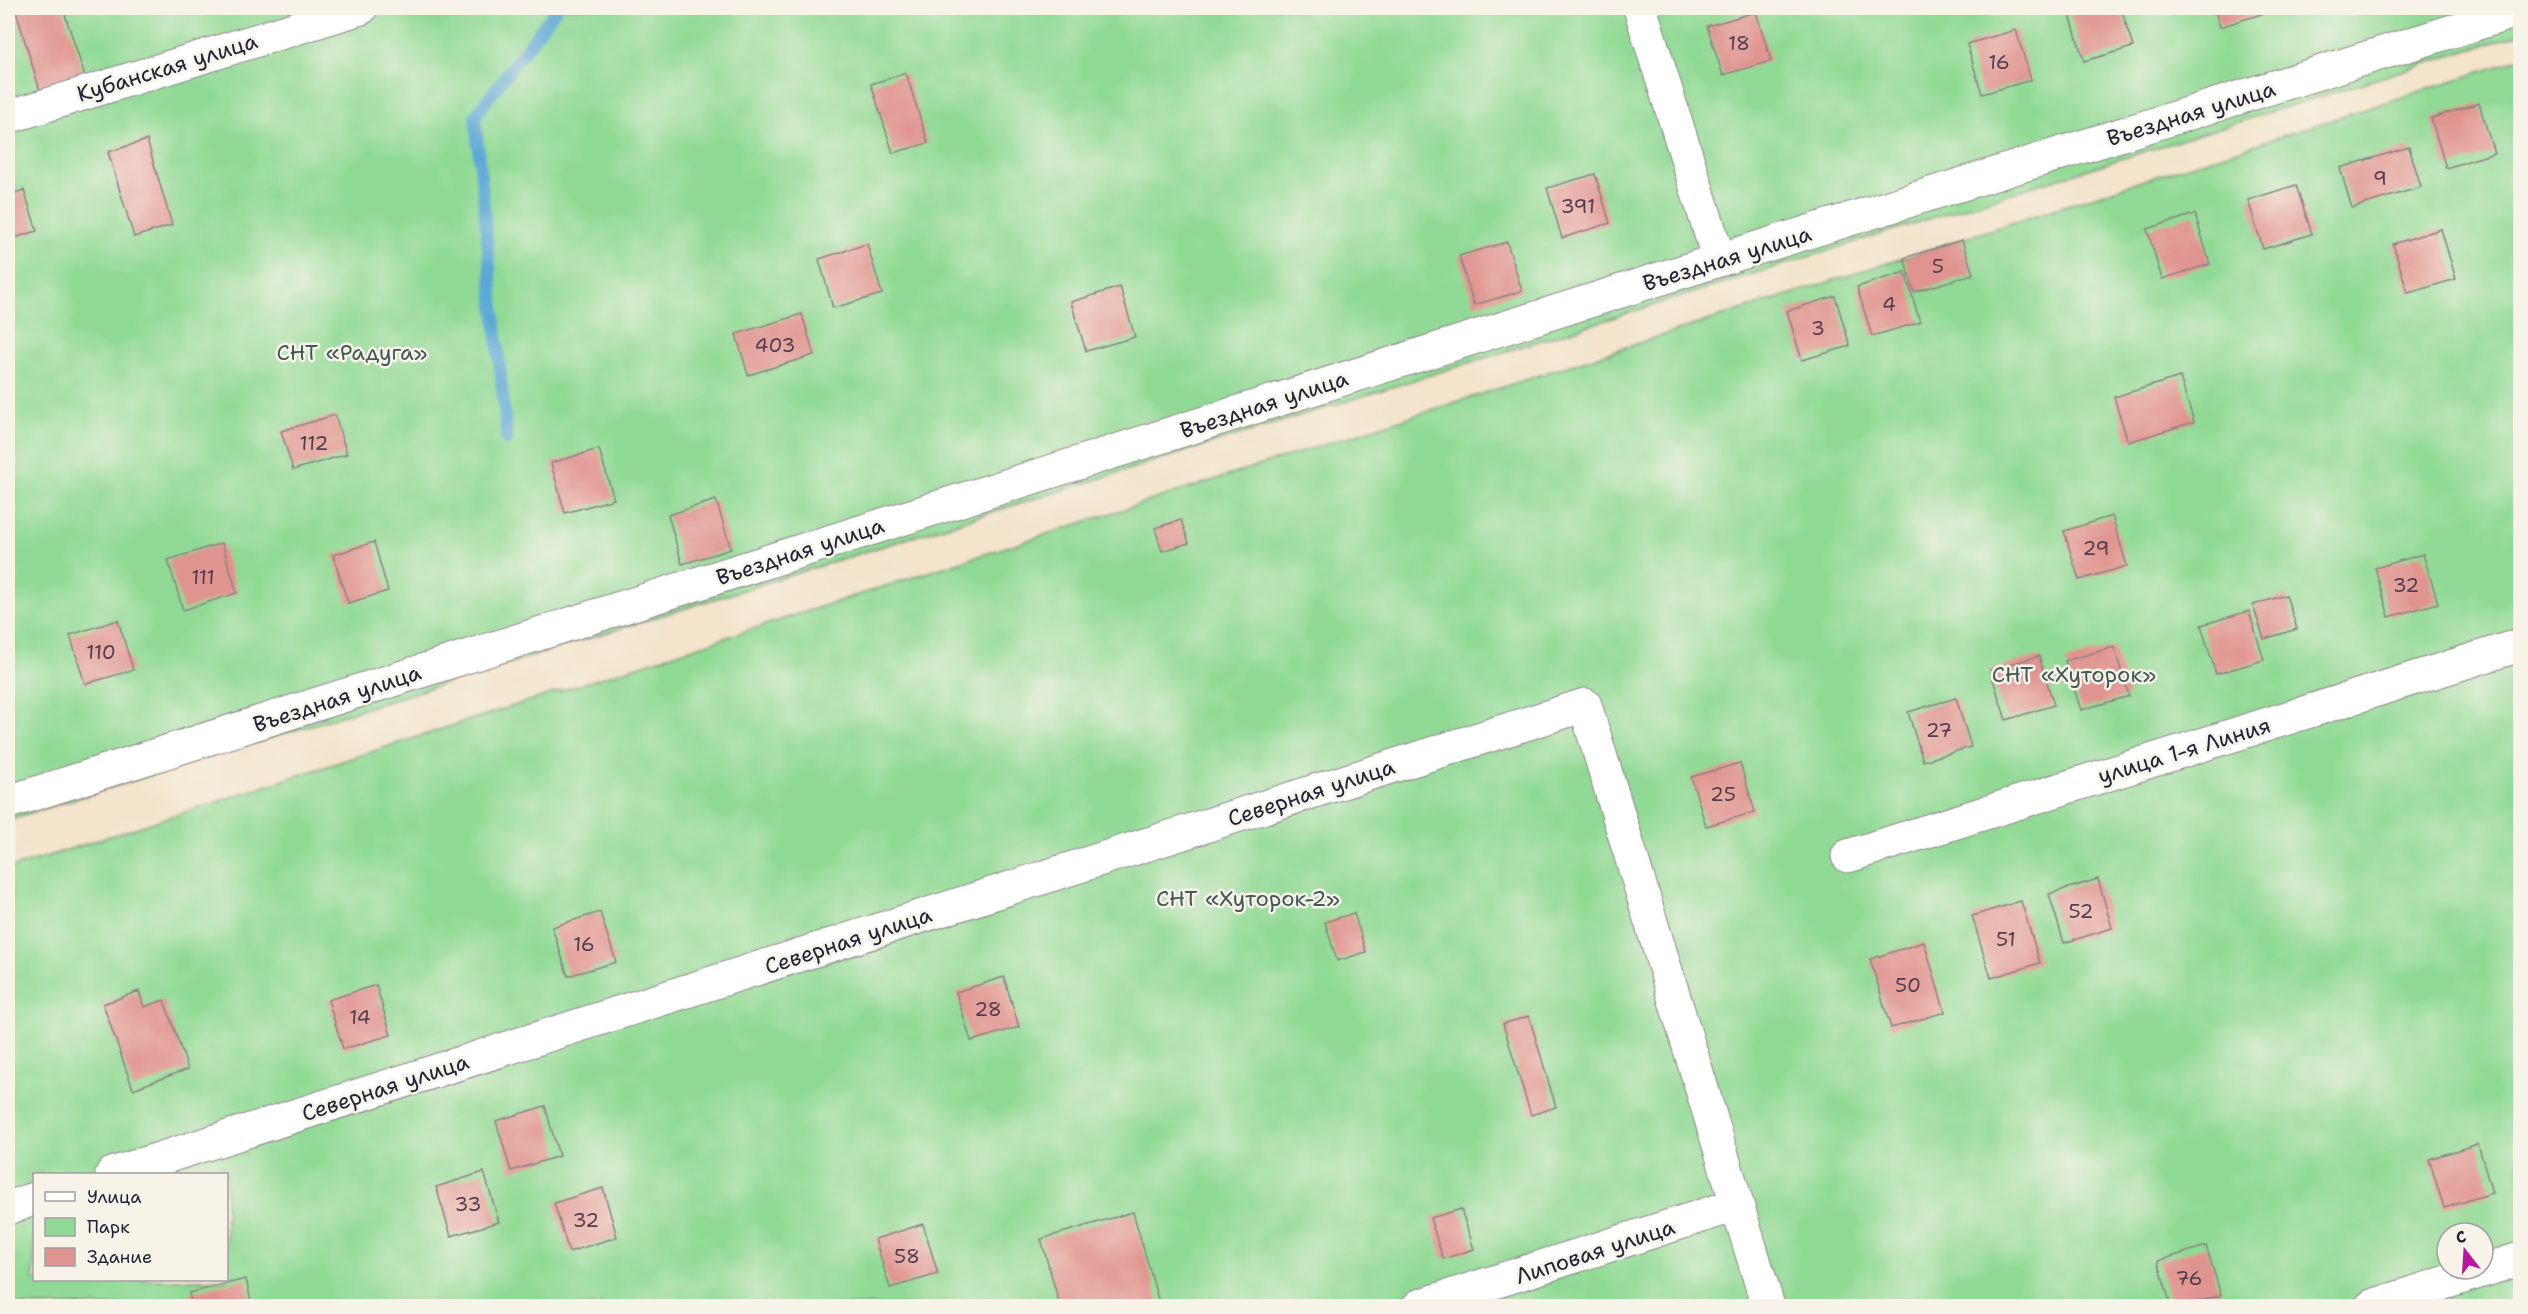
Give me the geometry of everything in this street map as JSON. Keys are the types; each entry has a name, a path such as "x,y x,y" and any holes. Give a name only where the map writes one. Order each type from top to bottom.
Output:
{"street":[{"name":"Кубанская улица","path":"8,117 361,8"},
{"path":"1640,8 1719,260"},
{"name":"Въездная улица","path":"8,802 1719,260 2520,10"},
{"name":"улица 1-я Линия","path":"1848,856 2520,645"},
{"name":"Северная улица","path":"114,1173 1584,705 1737,1205"},
{"path":"8,1208 33,1199"},
{"path":"1737,1205 1768,1306"},
{"name":"Липовая улица","path":"1419,1306 1737,1205"},
{"path":"2372,1306 2520,1259"}],"green space":[{"name":"СНТ «Радуга»","path":"8,8 2520,8 2520,34 8,820"},
{"path":"2520,59 2520,1306 8,1306 8,869"}],"building":[{"path":"15,8 63,8 85,77 40,91"},
{"path":"2084,8 2121,8 2133,47 2084,61 2069,12"},
{"path":"2214,8 2267,8 2268,12 2220,27"},
{"path":"1756,12 1771,61 1723,75 1707,26"},
{"path":"2016,30 2031,80 1982,94 1967,44"},
{"path":"906,73 928,143 893,153 871,84"},
{"path":"2479,103 2494,153 2446,168 2431,118"},
{"path":"147,140 172,225 134,237 108,152"},
{"path":"2409,147 2421,187 2352,208 2340,168"},
{"path":"1595,174 1610,223 1562,238 1547,188"},
{"path":"2296,185 2312,234 2263,249 2248,200"},
{"path":"24,190 37,231 8,240 8,195"},
{"path":"2195,214 2210,264 2162,279 2147,229"},
{"path":"2441,229 2456,279 2408,293 2393,244"},
{"path":"1962,240 1973,274 1914,292 1904,258"},
{"path":"1507,242 1522,291 1474,305 1459,256"},
{"path":"867,244 882,294 833,308 819,259"},
{"path":"1905,272 1920,322 1872,336 1857,287"},
{"path":"1120,287 1135,337 1086,351 1071,302"},
{"path":"1835,296 1850,346 1802,360 1787,311"},
{"path":"802,314 814,355 748,375 736,334"},
{"path":"2180,377 2194,422 2128,442 2114,397"},
{"path":"335,415 347,454 293,470 281,431"},
{"path":"599,449 614,499 565,513 551,463"},
{"path":"716,500 731,549 682,564 668,515"},
{"path":"2112,516 2127,566 2079,580 2064,531"},
{"path":"1181,520 1189,543 1162,551 1155,528"},
{"path":"374,542 388,591 348,603 333,555"},
{"path":"222,543 237,593 183,610 168,560"},
{"path":"2423,554 2438,603 2389,617 2375,568"},
{"path":"2286,595 2297,629 2264,639 2253,605"},
{"path":"2249,611 2264,660 2216,674 2201,625"},
{"path":"118,620 133,670 85,684 70,635"},
{"path":"2114,647 2129,696 2081,710 2065,661"},
{"path":"2039,656 2054,705 2006,720 1990,670"},
{"path":"1956,698 1971,747 1923,761 1908,712"},
{"path":"1740,763 1755,812 1706,826 1691,777"},
{"path":"2098,879 2112,928 2064,943 2049,894"},
{"path":"2021,901 2040,963 1991,978 1972,916"},
{"path":"600,912 616,962 568,976 552,927"},
{"path":"1354,913 1366,952 1337,961 1325,922"},
{"path":"1924,942 1945,1012 1891,1028 1870,959"},
{"path":"1004,977 1019,1027 971,1041 956,992"},
{"path":"376,985 391,1035 343,1049 328,1000"},
{"path":"139,991 144,1007 164,1000 188,1069 133,1089 103,1004"},
{"path":"1529,1016 1556,1107 1531,1115 1503,1024"},
{"path":"545,1106 559,1156 511,1171 496,1121"},
{"path":"2478,1144 2492,1193 2444,1208 2429,1159"},
{"path":"484,1172 499,1222 451,1236 436,1187"},
{"path":"603,1188 617,1237 569,1252 554,1203"},
{"path":"1461,1209 1474,1249 1443,1259 1430,1218"},
{"path":"1133,1212 1160,1306 1060,1306 1041,1239"},
{"path":"923,1224 938,1274 890,1288 875,1239"},
{"path":"2206,1246 2221,1295 2184,1306 2171,1306 2158,1261"},
{"path":"246,1279 252,1306 192,1306 189,1293"}],"waterway":[{"path":"507,440 475,116 557,8"}],"park label":[{"name":"СНТ «Хуторок»","path":"2074,674"},
{"name":"СНТ «Хуторок-2»","path":"1248,898"}]}
